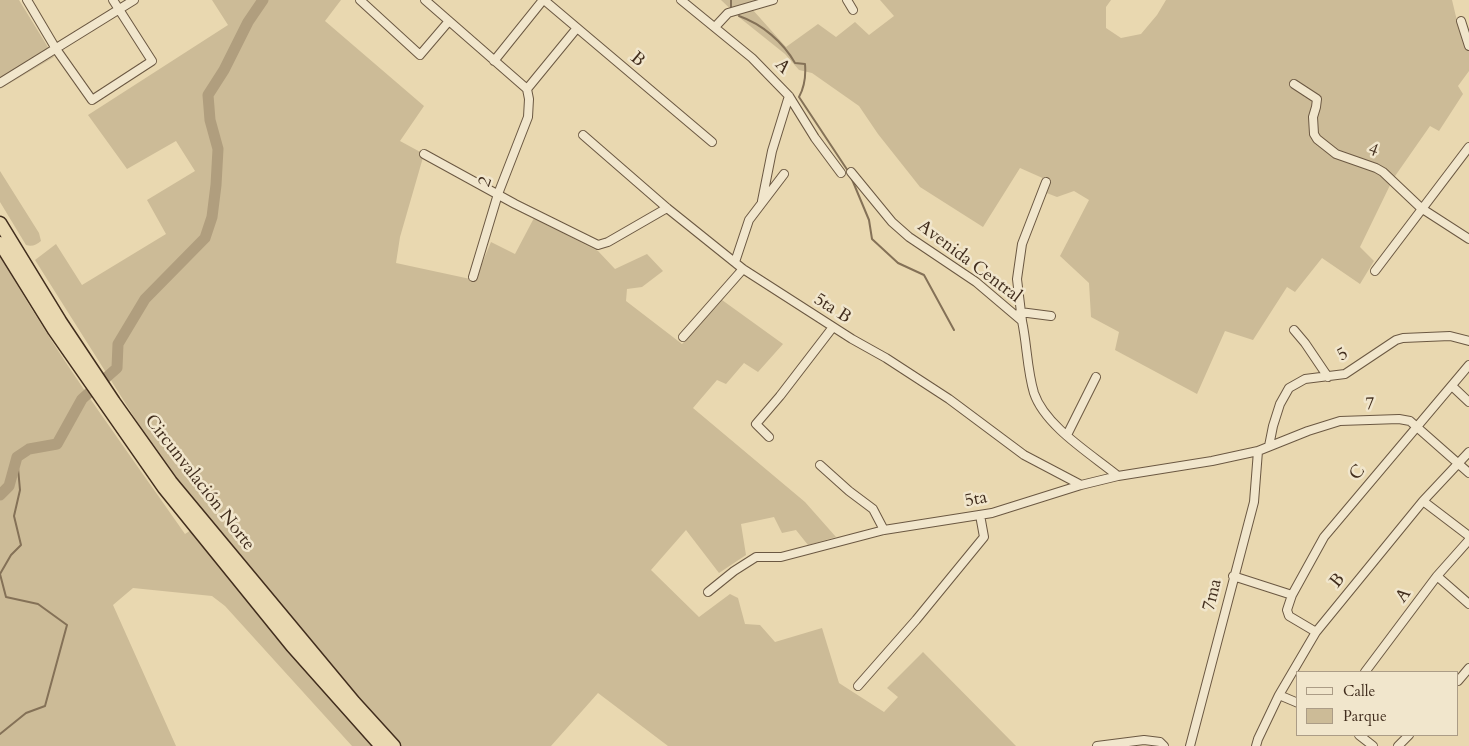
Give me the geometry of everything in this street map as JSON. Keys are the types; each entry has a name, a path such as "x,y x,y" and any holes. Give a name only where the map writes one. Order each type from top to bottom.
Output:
{"highway":[{"name":"Circunvalación Norte","path":"0,223 17,261 54,330 88,371 164,488 292,646 381,746"},
{"name":"Circunvalación Norte","path":"0,243 17,261"},
{"name":"Circunvalación Norte","path":"110,404 171,482 354,702 394,746"}],"street":[{"path":"27,0 56,48 92,100 152,60 113,0"},
{"path":"0,83 134,0"},
{"path":"360,0 420,55 449,21"},
{"path":"425,0 527,89 577,28"},
{"path":"494,61 544,0"},
{"name":"B","path":"544,0 712,142"},
{"name":"A","path":"681,0 752,58 789,96 814,138 841,174"},
{"path":"714,27 728,13 773,0"},
{"path":"847,0 853,10"},
{"path":"1461,21 1469,46"},
{"name":"4","path":"1294,84 1317,99 1313,117 1314,134 1317,139 1336,154 1383,172 1421,208 1469,239"},
{"name":"2","path":"473,277 498,194 528,117 529,99 527,89"},
{"path":"762,201 772,151 789,96"},
{"name":"5ta B","path":"583,135 743,269 949,399 1024,455 1081,485"},
{"path":"1375,271 1469,147"},
{"path":"424,154 515,204 598,244 608,242 668,208"},
{"name":"Avenida Central","path":"851,172 892,222 909,237 976,282 1022,320 1030,378 1034,394 1041,409 1053,424 1118,476"},
{"path":"735,262 749,220 784,174"},
{"path":"1022,320 1018,279 1022,244 1046,182"},
{"path":"683,337 743,269"},
{"path":"1020,312 1051,316"},
{"path":"769,437 756,424 833,327"},
{"path":"1294,330 1305,342 1328,377"},
{"name":"5","path":"1269,446 1280,404 1289,388 1305,379 1345,374 1396,340 1403,338 1450,336 1469,341"},
{"name":"C","path":"1316,632 1289,616 1287,610 1292,595 1324,537 1469,365"},
{"path":"1067,435 1096,377"},
{"path":"1452,386 1469,402"},
{"name":"7","path":"1258,451 1308,431 1340,421 1399,419 1410,421 1469,472"},
{"name":"5ta","path":"708,592 734,571 756,558 781,557 884,530 992,513 1081,485 1118,476 1212,461 1258,451"},
{"name":"7ma","path":"1190,746 1233,576 1254,502 1258,451"},
{"name":"B","path":"1256,746 1279,696 1316,632 1423,500 1469,452"},
{"path":"820,465 873,509 884,530"},
{"path":"1423,500 1469,538"},
{"path":"858,686 910,627 984,537 980,515"},
{"name":"A","path":"1366,671 1469,538"},
{"path":"1233,576 1292,595"},
{"path":"1438,576 1469,604"},
{"path":"1459,680 1469,668"},
{"path":"1279,696 1296,703"},
{"path":"1360,736 1372,746"},
{"path":"1398,746 1408,736"},
{"path":"1097,746 1144,740 1160,742 1164,746"}],"green space":[{"path":"0,0 19,0 54,57 0,89"},
{"path":"212,0 341,0 325,21 424,106 400,141 424,154 400,237 396,263 475,280 491,242 515,254 534,218 598,251 615,269 647,254 663,271 642,287 627,289 626,301 682,344 722,300 783,344 758,372 744,363 726,384 717,380 693,408 805,502 836,537 808,545 796,530 782,533 774,517 741,524 746,555 719,573 686,530 651,570 699,617 730,594 738,598 745,624 760,625 775,642 822,628 839,683 884,712 898,697 887,688 923,652 1016,746 668,746 598,693 551,746 352,746 225,606 212,596 133,588 113,605 176,746 0,746 0,255 65,362 185,534 208,519 153,447 35,260 56,244 82,285 166,234 147,200 195,171 176,141 127,169 88,115 228,25"},
{"path":"721,0 769,0 752,9 786,47 818,24 836,37 855,22 869,35 894,16 880,0 1111,0 1106,7 1106,28 1121,38 1141,34 1157,15 1166,0 1452,0 1458,25 1469,49 1469,71 1458,86 1463,94 1439,131 1430,126 1393,179 1360,247 1374,261 1360,284 1322,258 1295,292 1287,287 1253,340 1225,331 1197,394 1115,350 1119,332 1091,317 1089,283 1060,256 1089,200 1074,191 1057,197 1044,192 1047,180 1020,168 983,227 920,187 878,134 859,106 812,73 799,70 785,54 740,18"},
{"path":"0,171 39,233 41,241 36,245 26,245 0,202"}],"waterway":[{"path":"0,495 9,486 17,457 29,449 57,444 82,399 117,368 118,344 145,299 205,238 212,217 218,149 210,120 208,95 224,70 248,22 263,0"},
{"path":"731,0 731,8"},
{"path":"739,16 764,29 778,41 795,63 805,64 805,81 799,97 848,171"},
{"path":"851,177 869,220 872,239 898,263 924,275 954,330"},
{"path":"0,574 11,555 21,545 14,516 20,490 17,457"},
{"path":"0,574 6,597 38,604 67,625 45,706 26,713 0,734"}]}
